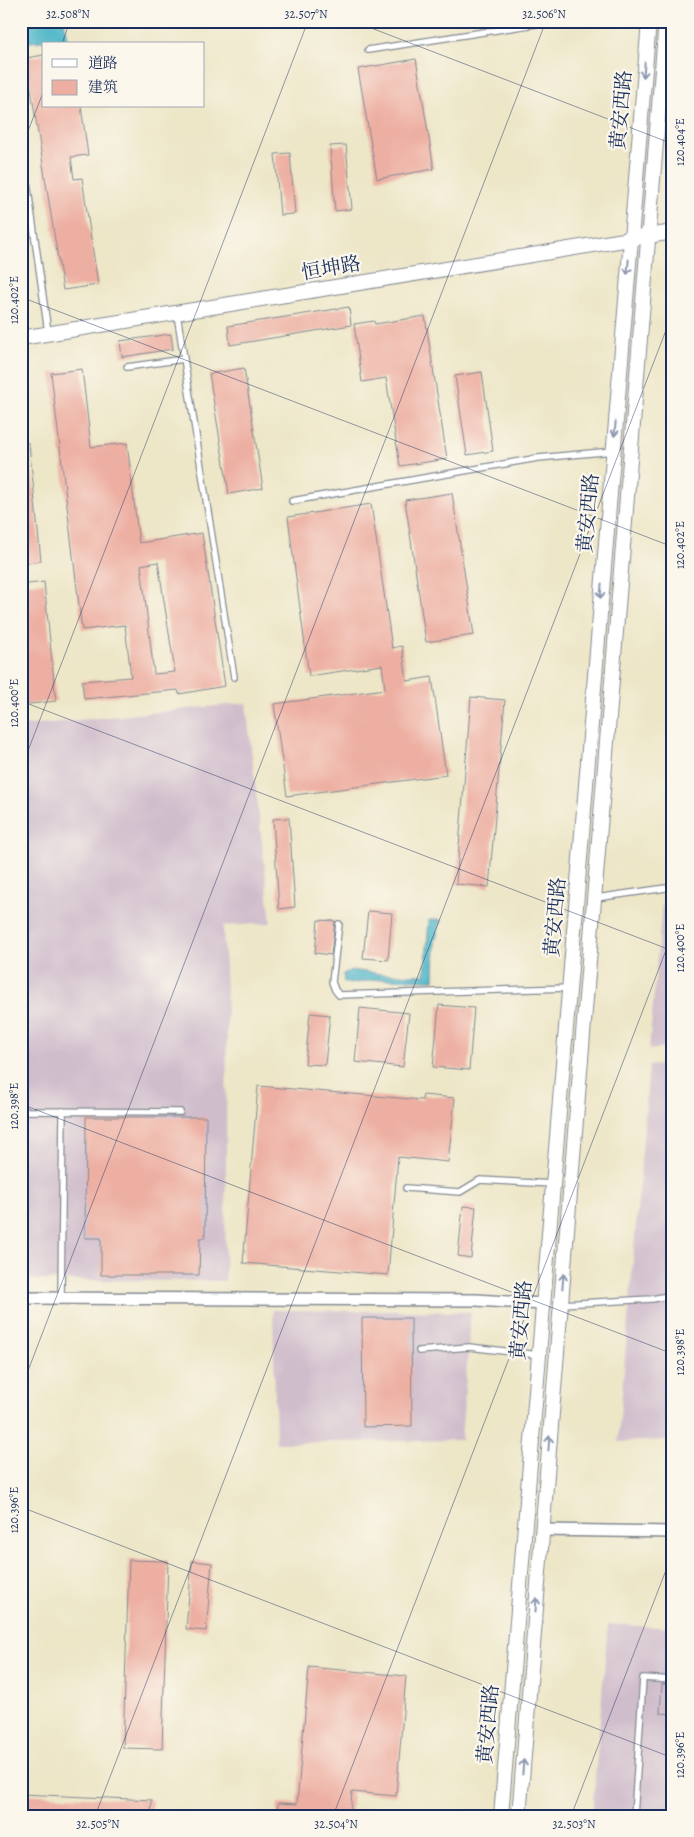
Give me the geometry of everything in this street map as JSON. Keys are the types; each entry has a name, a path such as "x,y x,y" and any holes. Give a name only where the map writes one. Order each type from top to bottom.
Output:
{"street":[{"name":"黄安西路","path":"501,1816 649,21"},
{"name":"黄安西路","path":"519,1816 666,21"},
{"name":"恒坤路","path":"21,338 673,232"},
{"path":"21,1298 476,1300 543,1304"},
{"path":"542,1530 673,1532"}],"lane":[{"path":"368,50 555,21"},
{"path":"21,139 49,334"},
{"path":"177,314 234,677"},
{"path":"127,367 184,358"},
{"path":"292,501 538,458 613,451"},
{"path":"594,898 673,887"},
{"path":"339,924 332,982 339,995 569,988"},
{"path":"21,1111 180,1112"},
{"path":"61,1299 63,1111"},
{"path":"406,1188 460,1192 480,1180 553,1184"},
{"path":"561,1304 652,1299 673,1295"},
{"path":"419,1351 469,1347 539,1355"},
{"path":"634,1816 643,1678 673,1680"}],"shaded area":[{"path":"246,703 271,923 223,926 227,1013 225,1281 21,1280 21,726"},
{"path":"673,781 673,1047 649,1050"},
{"path":"673,1062 673,1440 618,1442 649,1066"},
{"path":"273,1310 471,1312 461,1440 276,1443"},
{"path":"608,1624 673,1628 673,1816 592,1816"}],"water":[{"path":"21,21 64,21 68,38 21,43"},
{"path":"429,920 441,920 435,943 434,980 379,979 350,984 344,982 343,974 351,970 381,974 425,975"}],"building":[{"path":"42,55 42,108 81,108 88,155 71,157 74,179 82,178 98,285 63,290 26,58"},
{"path":"416,59 434,169 377,179 358,69"},
{"path":"346,145 352,209 335,211 330,146"},
{"path":"290,153 295,214 280,215 275,154"},
{"path":"349,307 351,325 230,345 228,326"},
{"path":"425,316 447,459 400,466 386,378 362,382 354,324 374,321 375,324"},
{"path":"171,334 173,349 122,357 120,341"},
{"path":"244,368 263,488 229,494 209,374"},
{"path":"82,369 91,447 127,443 139,543 202,533 225,686 179,694 178,690 84,699 82,681 131,677 125,625 82,630 51,373","holes":["158,562 175,672 154,674 141,565"]},
{"path":"482,372 493,451 467,455 455,376"},
{"path":"21,443 29,443 41,561 21,564"},
{"path":"452,493 474,635 426,642 405,500"},
{"path":"371,504 392,648 402,646 407,681 432,677 446,775 287,796 274,704 385,689 382,665 309,676 288,517"},
{"path":"44,582 56,701 21,705 21,585"},
{"path":"471,697 505,700 489,887 456,884"},
{"path":"289,818 295,907 279,909 273,819"},
{"path":"368,911 392,913 388,960 363,958"},
{"path":"318,920 335,921 331,955 315,953"},
{"path":"439,1005 474,1008 469,1070 433,1067"},
{"path":"360,1008 409,1013 403,1067 355,1062"},
{"path":"310,1013 330,1015 325,1065 305,1064"},
{"path":"258,1086 422,1100 423,1095 455,1098 448,1162 398,1157 388,1275 243,1263"},
{"path":"86,1117 206,1117 205,1238 200,1238 199,1275 101,1275 101,1238 85,1238"},
{"path":"463,1206 476,1207 471,1258 458,1256"},
{"path":"362,1318 411,1318 412,1426 363,1427"},
{"path":"129,1560 168,1561 162,1749 123,1748"},
{"path":"192,1561 212,1563 206,1631 186,1629"},
{"path":"309,1667 406,1676 396,1796 352,1792 350,1816 277,1816 278,1803 297,1804"},
{"path":"662,1684 673,1685 673,1714 660,1713"},
{"path":"21,1794 152,1800 151,1816 21,1816"}]}
